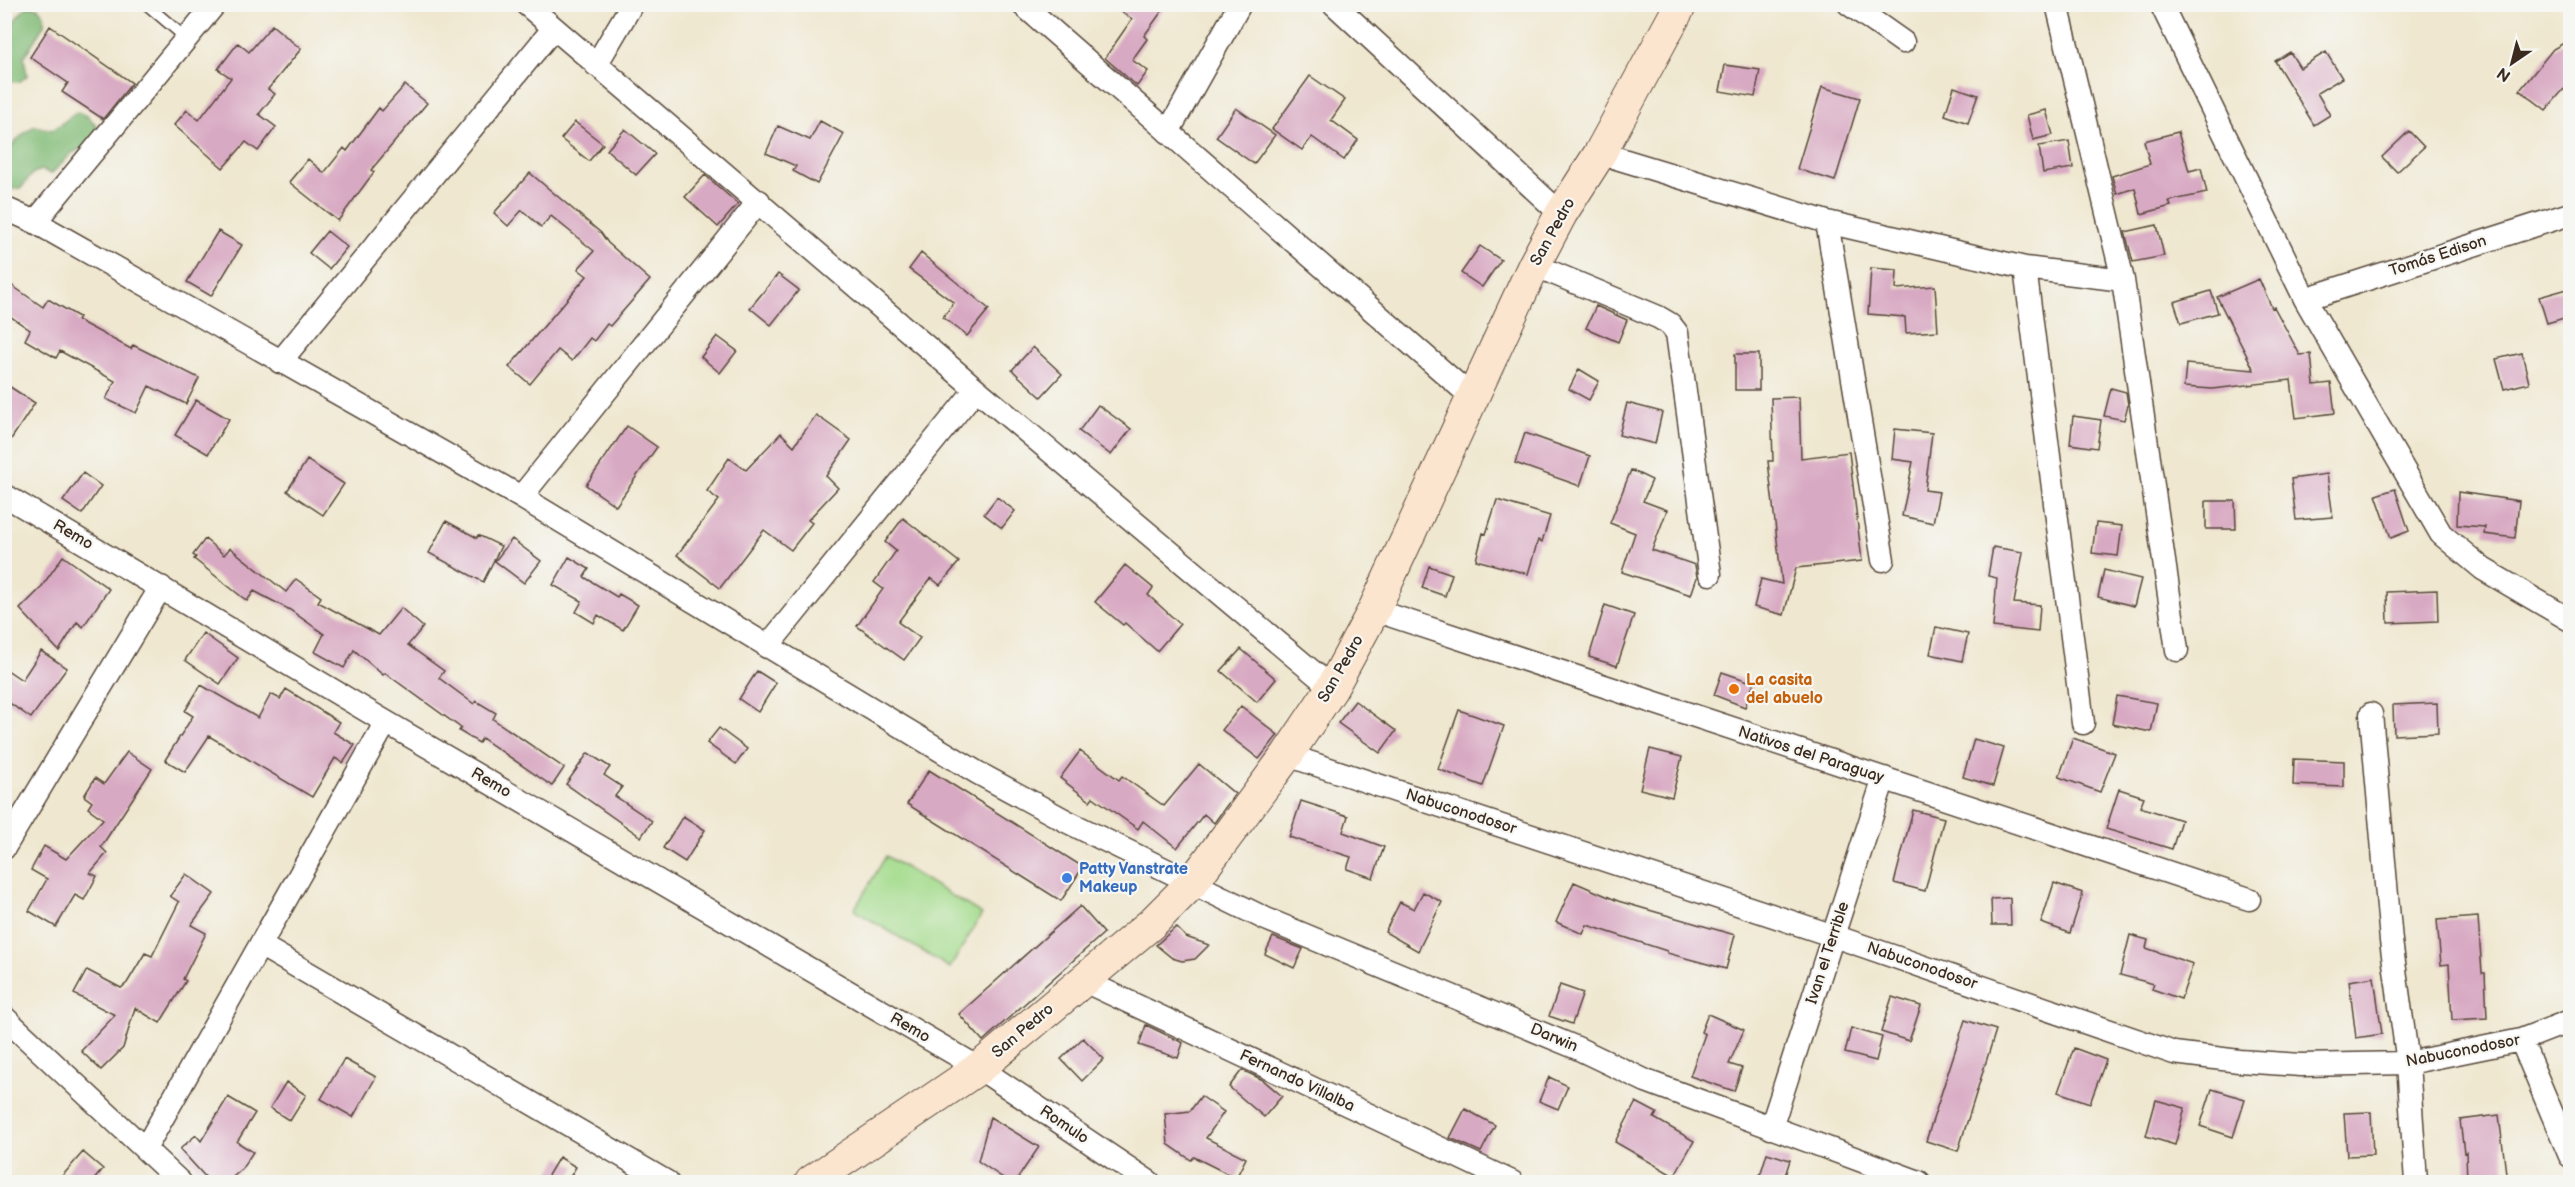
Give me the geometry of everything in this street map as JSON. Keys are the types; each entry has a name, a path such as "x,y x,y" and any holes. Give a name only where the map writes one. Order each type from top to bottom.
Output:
{"main road":[{"name":"San Pedro","path":"811,1182 979,1068 1151,924 1192,883 1287,755 1332,688 1374,610 1534,265 1561,214 1600,153 1680,4"}],"street":[{"path":"35,222 215,4"},
{"path":"526,4 976,389 1332,688"},
{"path":"596,65 632,4"},
{"path":"1022,4 1473,398"},
{"path":"1168,132 1240,4"},
{"path":"1334,4 1561,214"},
{"path":"1849,4 1903,42"},
{"path":"2057,4 2123,280 2177,650"},
{"path":"2160,4 2305,299 2441,534 2483,569 2571,620"},
{"path":"280,362 553,29"},
{"path":"1600,153 1827,222 2025,268 2123,280"},
{"path":"521,497 759,201"},
{"name":"Darwin","path":"4,208 35,222 521,497 978,773 1068,822 1266,919 1555,1039 1646,1081 1919,1182"},
{"name":"Tomás Edison","path":"2305,299 2571,214"},
{"path":"1827,222 1883,560"},
{"path":"1534,265 1658,317 1670,324 1677,333 1710,574"},
{"path":"2025,268 2083,723"},
{"path":"767,647 976,389"},
{"name":"Remo","path":"4,495 386,722 979,1068"},
{"path":"4,848 161,587"},
{"name":"Nativos del Paraguay","path":"1374,610 2249,899"},
{"path":"2371,714 2391,941 2408,1063 2416,1182"},
{"path":"145,1149 386,722"},
{"name":"Nabuconodosor","path":"1287,755 1834,936 2174,1053 2239,1061 2291,1064 2408,1063 2521,1041 2571,1022"},
{"name":"Ivan el Terrible","path":"1771,1128 1884,778"},
{"path":"260,945 667,1182"},
{"name":"Fernando Villalba","path":"1082,980 1512,1182"},
{"path":"4,1017 180,1182"},
{"path":"2521,1041 2571,1156"},
{"name":"Romulo","path":"979,1068 1149,1182"}],"lane":[{"path":"146,4 187,39"}],"green space":[{"path":"28,6 38,8 44,15 44,25 24,57 27,76 19,82 5,81 6,40 13,23"},
{"path":"77,112 87,116 100,130 91,144 72,153 51,174 42,170 33,173 21,188 11,189 5,186 6,158 12,145 34,126 53,130"},
{"path":"886,856 982,914 950,968 854,910"}],"building":[{"path":"1111,4 1167,4 1144,36 1147,39 1132,60 1148,71 1137,86 1105,58 1132,19"},
{"path":"272,25 301,49 268,89 275,94 259,114 276,127 258,151 246,142 223,168 174,125 187,110 199,120 231,78 218,69 238,43 249,52"},
{"path":"50,26 132,83 103,119 62,92 68,83 30,57"},
{"path":"2571,39 2571,85 2563,90 2546,110 2520,90 2553,49"},
{"path":"2290,52 2300,68 2326,52 2342,78 2317,93 2330,115 2314,125 2275,61"},
{"path":"1725,65 1760,70 1755,97 1720,91"},
{"path":"1310,76 1345,100 1331,120 1358,140 1344,160 1312,137 1302,150 1272,129"},
{"path":"405,85 427,103 371,170 374,172 338,221 289,182 308,159 324,173 344,148 347,151 379,108 382,111"},
{"path":"1822,87 1860,98 1835,181 1797,169"},
{"path":"1954,87 1978,95 1968,123 1945,115"},
{"path":"1236,108 1275,135 1254,164 1216,137"},
{"path":"2046,110 2053,135 2033,140 2027,115"},
{"path":"820,121 844,134 817,184 793,171 796,166 766,153 778,126 810,140"},
{"path":"575,122 603,144 589,161 561,139"},
{"path":"625,129 655,154 636,175 607,150"},
{"path":"2409,131 2424,147 2397,172 2382,157"},
{"path":"2178,132 2189,171 2201,168 2207,193 2169,201 2171,206 2141,214 2135,188 2117,194 2112,176 2150,164 2144,141"},
{"path":"2069,141 2073,168 2043,173 2039,146"},
{"path":"530,173 601,233 608,243 650,280 610,326 607,324 594,341 590,338 572,361 558,350 530,384 509,367 587,276 578,269 594,251 551,216 541,227 522,210 508,226 494,213"},
{"path":"705,175 738,204 718,227 685,197"},
{"path":"2157,225 2164,256 2133,262 2125,232"},
{"path":"218,231 242,245 211,296 187,282"},
{"path":"327,231 347,247 329,269 309,253"},
{"path":"1480,246 1501,260 1482,287 1461,273"},
{"path":"921,253 989,309 967,336 943,317 954,303 909,269"},
{"path":"1871,268 1897,270 1896,289 1935,286 1938,331 1906,333 1905,317 1868,314"},
{"path":"778,274 799,290 771,325 750,308"},
{"path":"2259,279 2272,308 2274,307 2300,355 2311,354 2314,385 2331,383 2335,413 2296,418 2291,380 2212,389 2184,387 2186,364 2254,370 2217,297"},
{"path":"4,280 43,307 48,299 79,317 77,320 131,349 133,345 199,378 186,404 149,386 136,413 106,399 115,381 60,351 56,358 25,340 30,330 4,312"},
{"path":"2571,288 2571,316 2547,323 2539,297"},
{"path":"2211,291 2218,313 2181,323 2174,302"},
{"path":"1596,306 1627,320 1618,342 1586,328"},
{"path":"717,336 737,351 720,373 701,357"},
{"path":"1033,347 1062,374 1041,397 1012,370"},
{"path":"2522,353 2529,383 2504,389 2496,359"},
{"path":"1735,354 1759,354 1759,390 1735,390"},
{"path":"1579,369 1599,381 1589,400 1569,389"},
{"path":"4,383 35,403 4,450"},
{"path":"2111,388 2126,392 2128,405 2124,420 2104,416"},
{"path":"1799,397 1801,458 1849,452 1862,561 1796,568 1784,615 1754,607 1761,579 1782,584 1768,461 1773,461 1771,398"},
{"path":"196,400 229,419 208,454 175,435"},
{"path":"1627,403 1662,412 1655,444 1619,435"},
{"path":"1098,405 1131,429 1111,455 1079,431"},
{"path":"816,415 851,440 826,476 838,488 808,520 812,523 791,550 764,530 720,588 677,555 719,500 707,491 729,458 746,470 781,433 794,446"},
{"path":"2073,416 2101,420 2097,448 2070,444"},
{"path":"627,426 657,447 616,506 586,485"},
{"path":"1895,429 1932,433 1925,490 1939,492 1933,523 1902,516 1913,462 1892,459"},
{"path":"1525,433 1590,456 1580,486 1515,463"},
{"path":"307,460 344,484 323,515 287,491"},
{"path":"1631,470 1652,480 1643,501 1667,510 1652,550 1695,565 1697,577 1691,595 1622,572 1635,533 1610,523"},
{"path":"83,473 101,486 82,514 63,501"},
{"path":"2327,474 2333,517 2296,520 2291,479"},
{"path":"2395,489 2409,531 2391,538 2376,495"},
{"path":"2458,492 2519,501 2515,538 2484,534 2485,527 2457,525"},
{"path":"997,497 1015,511 1002,528 984,514"},
{"path":"1497,500 1550,516 1542,542 1538,540 1528,574 1476,560 1483,533 1486,534"},
{"path":"2206,501 2235,501 2236,529 2206,529"},
{"path":"903,518 959,562 940,585 931,578 898,622 920,638 904,660 857,626 883,589 874,582 896,551 885,542"},
{"path":"446,521 477,538 478,535 501,546 483,582 429,553"},
{"path":"2096,523 2122,526 2118,556 2092,553"},
{"path":"205,539 224,555 230,548 286,592 296,579 321,597 318,602 379,635 401,608 423,627 408,645 444,671 439,678 474,704 476,701 496,713 493,719 564,768 552,786 482,738 479,743 459,731 461,728 385,673 383,675 354,650 344,668 315,652 324,634 290,610 254,591 247,601 194,559 196,557 193,555"},
{"path":"512,539 541,561 524,583 495,561"},
{"path":"1993,547 2023,552 2014,603 2040,605 2038,632 1993,627 1997,578 1988,576"},
{"path":"63,556 109,589 83,627 77,622 59,651 20,609 40,589"},
{"path":"569,557 589,569 584,577 617,597 619,594 638,605 623,630 598,615 594,623 576,612 582,601 553,585"},
{"path":"1125,565 1153,588 1148,595 1180,624 1157,651 1125,623 1123,625 1095,602"},
{"path":"1429,566 1452,574 1445,596 1422,588"},
{"path":"2104,570 2141,579 2134,606 2098,597"},
{"path":"2437,590 2438,621 2388,623 2387,592"},
{"path":"1605,605 1634,615 1617,666 1589,657"},
{"path":"1936,627 1968,634 1962,661 1930,654"},
{"path":"203,633 238,658 220,684 185,660"},
{"path":"1241,649 1276,679 1257,702 1221,671"},
{"path":"41,651 67,668 31,718 4,699 4,668 22,680"},
{"path":"757,671 776,683 758,712 739,699"},
{"name":"La casita del abuelo","path":"1722,672 1754,683 1745,707 1714,695"},
{"path":"201,685 258,718 271,694 280,699 286,689 339,722 333,732 355,745 343,763 335,758 312,797 209,736 185,772 165,760 193,716 185,711"},
{"path":"2117,696 2157,703 2151,732 2112,724"},
{"path":"1355,701 1396,731 1380,753 1338,723"},
{"path":"2437,703 2438,733 2394,735 2393,705"},
{"path":"1241,706 1278,735 1259,759 1222,730"},
{"path":"1459,710 1504,726 1483,786 1438,769"},
{"path":"719,728 747,749 736,764 707,743"},
{"path":"2073,738 2115,753 2100,792 2059,777"},
{"path":"1974,739 2004,748 1993,786 1963,777"},
{"path":"1650,749 1682,757 1672,797 1640,789"},
{"path":"1080,751 1119,780 1122,776 1164,806 1199,764 1235,794 1214,823 1204,814 1177,848 1143,821 1138,829 1093,797 1090,801 1060,778"},
{"path":"127,752 152,769 101,847 107,853 90,873 97,876 84,900 75,895 56,927 29,911 47,879 31,870 44,846 66,859 103,819 88,808 92,802 84,796 95,778 104,784"},
{"path":"588,753 610,767 604,775 622,787 615,796 652,821 641,837 566,784"},
{"path":"2294,759 2344,761 2344,787 2293,785"},
{"path":"929,770 1083,867 1061,901 907,804"},
{"path":"2119,789 2144,797 2140,807 2181,820 2172,849 2106,829"},
{"path":"1301,801 1348,816 1343,832 1384,847 1373,878 1347,869 1351,857 1289,837"},
{"path":"1913,810 1944,818 1925,891 1894,883"},
{"path":"683,816 705,830 685,862 663,848"},
{"path":"186,874 214,894 191,925 206,933 183,979 186,981 160,1023 135,1008 123,1048 101,1070 81,1051 115,1015 74,994 87,970 121,988 127,983 145,953 152,956 179,902 170,896"},
{"path":"1574,882 1618,901 1735,935 1726,969 1667,953 1667,951 1587,925 1583,934 1556,922"},
{"path":"2054,883 2083,893 2070,933 2041,923"},
{"path":"1423,892 1442,902 1418,951 1385,932 1400,902 1414,909"},
{"path":"2010,898 2011,925 1992,925 1991,899"},
{"path":"1080,906 1104,933 983,1041 959,1014"},
{"path":"2478,917 2482,973 2485,973 2487,1018 2452,1020 2449,964 2441,965 2437,920"},
{"path":"1176,927 1186,937 1209,945 1195,959 1182,961 1172,958 1156,945"},
{"path":"2130,935 2148,940 2146,948 2193,964 2181,999 2152,989 2154,984 2120,975"},
{"path":"1273,937 1303,949 1294,968 1265,954"},
{"path":"2374,977 2382,1034 2356,1038 2349,981"},
{"path":"1560,985 1583,993 1572,1024 1549,1016"},
{"path":"1892,997 1921,1006 1909,1041 1881,1032"},
{"path":"1708,1014 1744,1030 1729,1064 1742,1068 1734,1091 1690,1076 1705,1034 1701,1032"},
{"path":"1965,1020 1996,1030 1958,1151 1926,1141"},
{"path":"1146,1025 1183,1043 1178,1058 1139,1045"},
{"path":"1851,1028 1882,1037 1876,1061 1845,1053"},
{"path":"1083,1038 1104,1059 1082,1081 1061,1059"},
{"path":"2074,1048 2106,1060 2090,1103 2058,1092"},
{"path":"344,1059 376,1077 353,1117 321,1099"},
{"path":"1242,1070 1263,1080 1282,1096 1264,1117 1229,1087"},
{"path":"1549,1077 1568,1086 1558,1109 1539,1101"},
{"path":"286,1082 306,1095 290,1121 270,1108"},
{"path":"2212,1089 2245,1099 2233,1137 2200,1126"},
{"path":"1201,1096 1224,1112 1206,1138 1246,1158 1236,1178 1194,1157 1191,1160 1168,1144 1165,1114 1190,1111"},
{"path":"228,1097 255,1113 237,1142 253,1152 241,1170 227,1182 210,1182 180,1149 196,1135 201,1141"},
{"path":"2156,1100 2185,1108 2175,1145 2146,1136"},
{"path":"1636,1102 1657,1113 1654,1118 1694,1141 1674,1176 1615,1142"},
{"path":"1465,1109 1495,1125 1481,1152 1450,1138"},
{"path":"2371,1112 2373,1155 2347,1156 2344,1113"},
{"path":"2499,1115 2507,1182 2467,1182 2466,1152 2464,1153 2460,1120"},
{"path":"990,1117 1039,1147 1015,1182 1009,1182 978,1161"},
{"path":"83,1152 103,1169 92,1182 57,1182"},
{"path":"1767,1153 1790,1160 1783,1182 1758,1182"},
{"path":"559,1157 576,1167 567,1182 544,1182"}],"place":[{"name":"La casita del abuelo","path":"1734,689"},
{"name":"Patty Vanstrate Makeup","path":"1067,878"}]}
